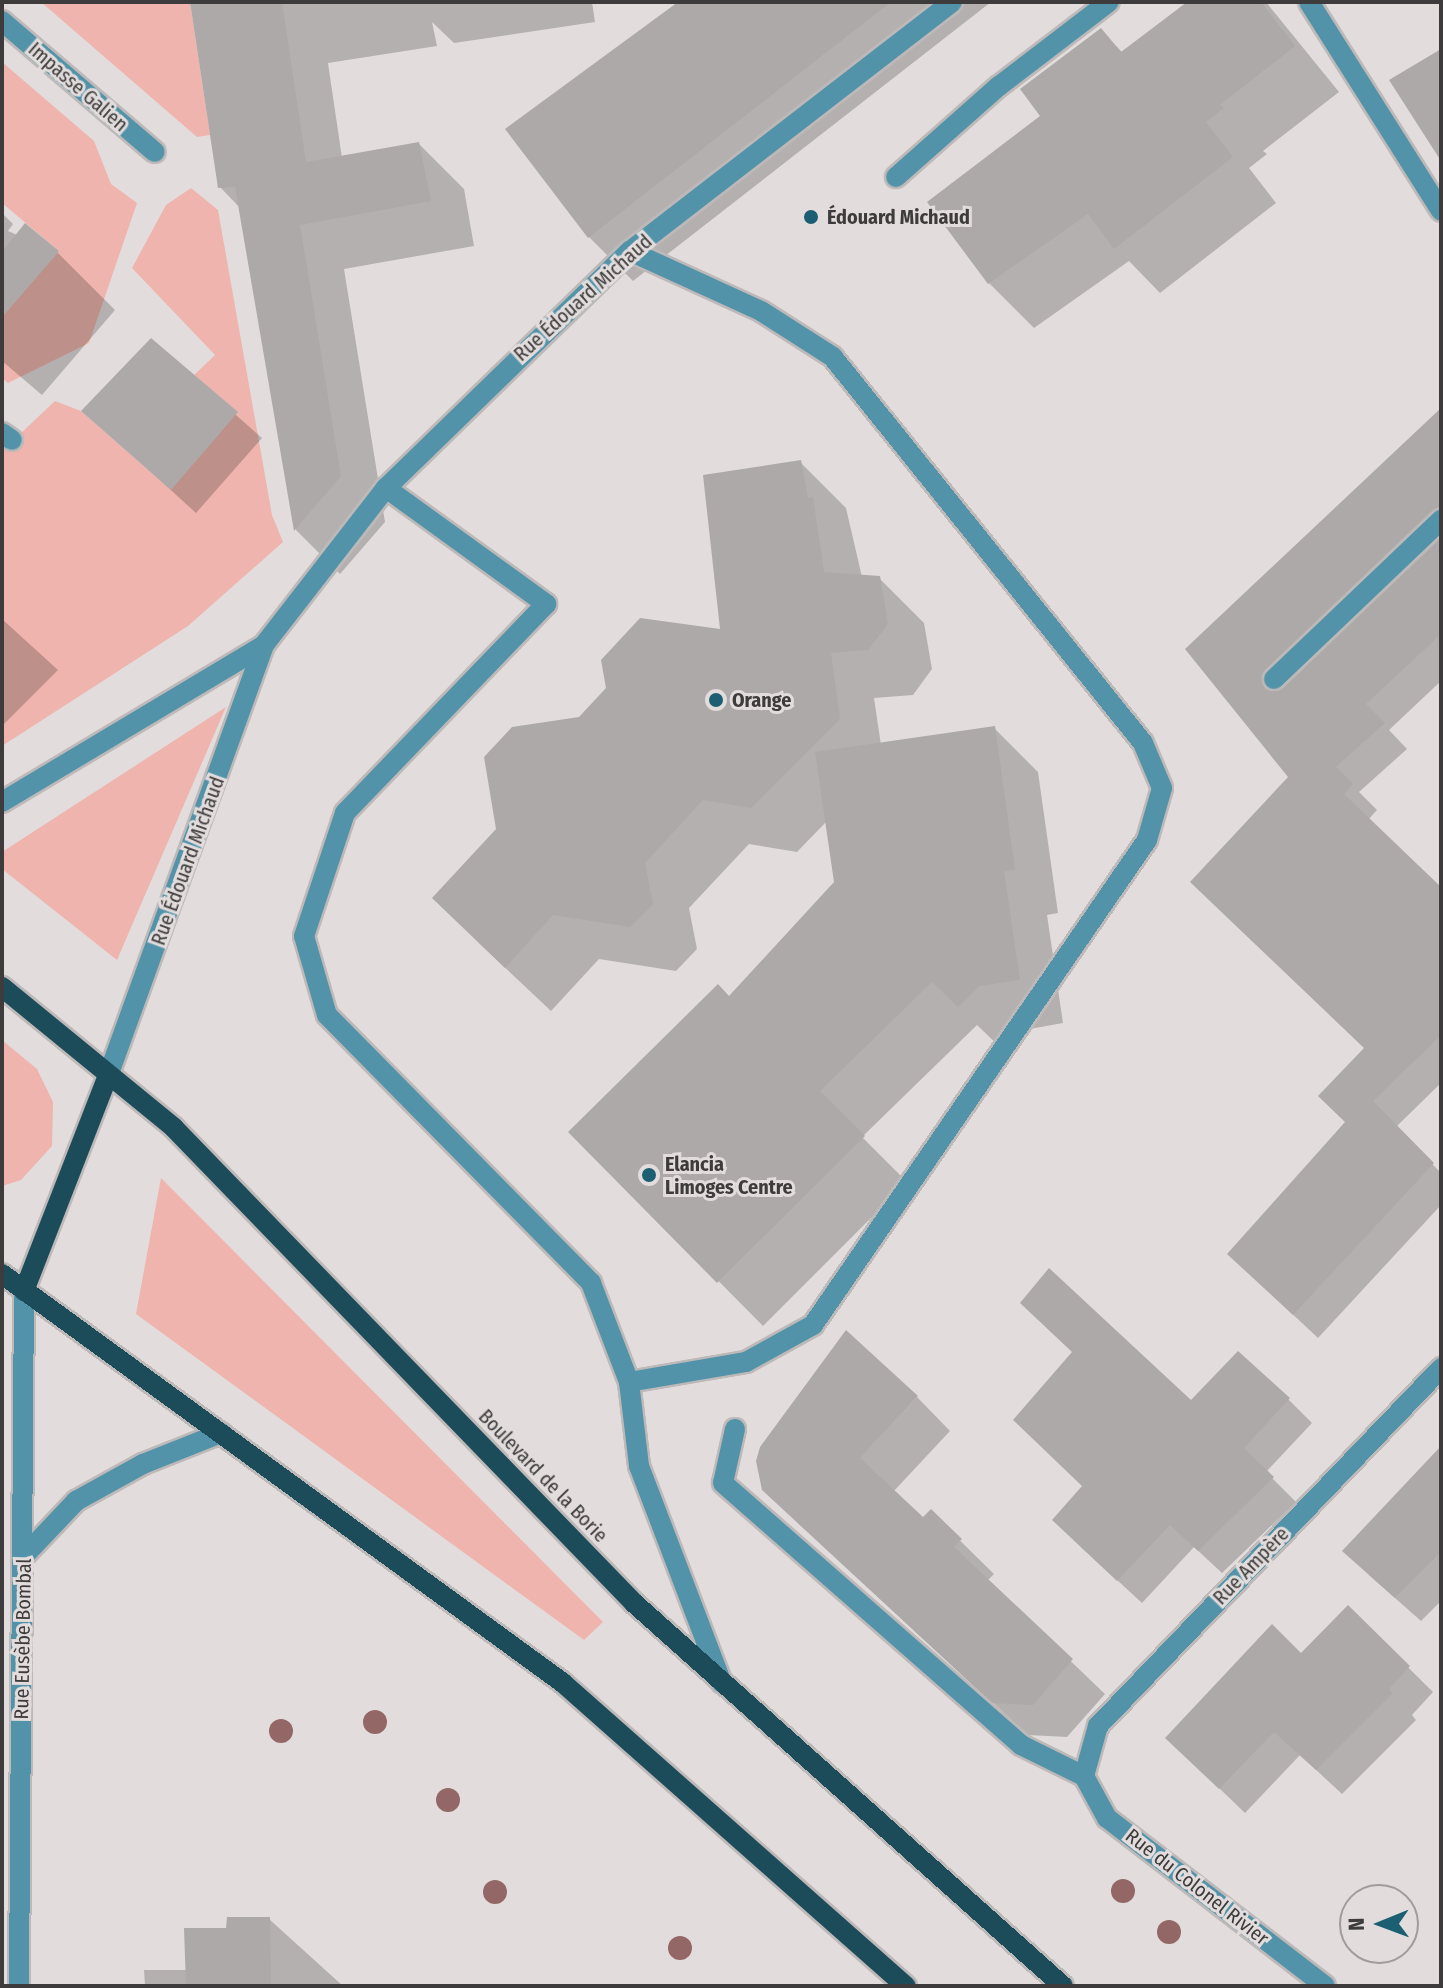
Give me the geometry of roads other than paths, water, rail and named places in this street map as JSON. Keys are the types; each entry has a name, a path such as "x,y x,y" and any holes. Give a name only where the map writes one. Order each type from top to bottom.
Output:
{"main road":[{"name":"Boulevard de la Borie","path":"2,987 174,1128 634,1603 1063,1986"},
{"path":"24,1291 108,1076"},
{"path":"2,1274 563,1683 905,1986"}],"street":[{"name":"Rue Édouard Michaud","path":"108,1076 264,645 386,488 630,251 952,2"},
{"path":"896,177 999,86 1109,2"},
{"path":"1309,2 1441,211"},
{"name":"Impasse Galien","path":"2,21 155,152"},
{"path":"629,1382 746,1362 813,1325 1147,840 1162,788 1143,743 833,357 761,311 630,251"},
{"path":"386,488 546,604 345,813 304,936 327,1015 591,1283 629,1382 639,1466 722,1683"},
{"path":"1274,679 1441,520"},
{"name":"Rue Édouard Michaud","path":"2,802 264,645"},
{"name":"Rue Eusèbe Bombal","path":"19,1986 24,1291"},
{"name":"Rue Ampère","path":"1084,1776 1098,1726 1441,1368"},
{"path":"735,1429 723,1483 1021,1745 1084,1776"},
{"path":"24,1556 76,1501 143,1464 221,1433"},
{"name":"Rue du Colonel Rivier","path":"1084,1776 1107,1818 1325,1986"}],"place":[{"name":"Édouard Michaud","path":"811,217"},
{"name":"Orange","path":"716,700"},
{"name":"Elancia Limoges Centre","path":"649,1175"}]}
